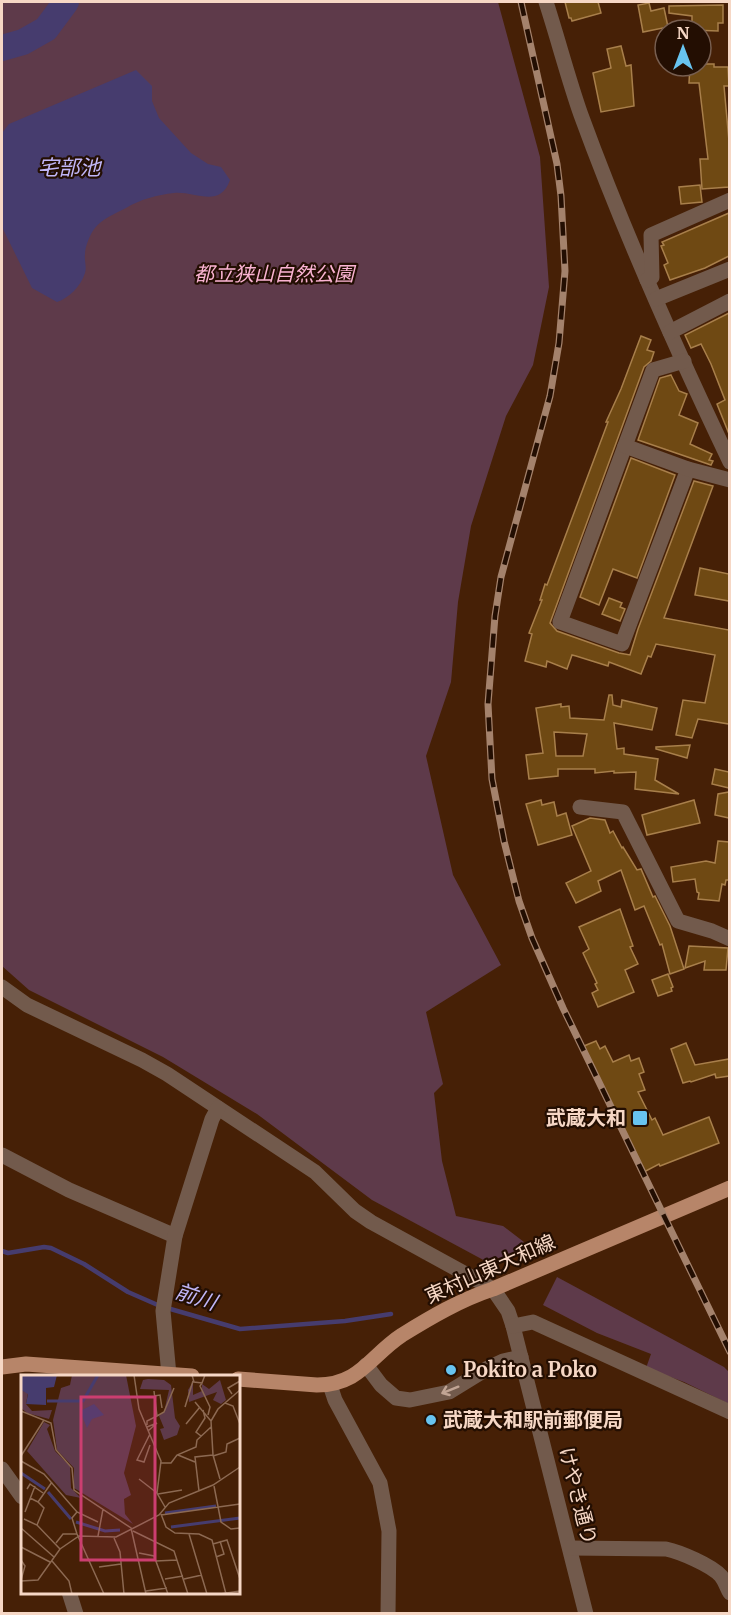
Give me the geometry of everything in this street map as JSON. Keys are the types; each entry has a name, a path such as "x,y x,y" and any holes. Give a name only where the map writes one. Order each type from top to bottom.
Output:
{"main road":[{"name":"東村山東大和線","path":"240,1379 330,1385 356,1376 400,1337 443,1310 729,1188"},
{"path":"2,1367 26,1364 169,1375"}],"street":[{"path":"546,2 581,114 647,280 684,362 724,438 729,462"},
{"path":"647,280 652,277 651,235 729,200"},
{"path":"656,299 729,269"},
{"path":"670,332 729,301"},
{"path":"684,362 653,370 560,622 622,644 688,469"},
{"path":"625,446 688,469 729,480"},
{"path":"580,807 623,812 678,921 712,931 729,939"},
{"path":"2,987 27,1005 155,1067 315,1172 371,1222 493,1289"},
{"path":"169,1375 164,1305 176,1236 212,1119 218,1108"},
{"path":"2,1155 69,1190 176,1236"},
{"name":"けやき通り","path":"493,1289 508,1311 513,1326 586,1614"},
{"path":"513,1326 533,1322 729,1412"},
{"path":"366,1365 381,1385 396,1398 410,1400 449,1392 488,1368 503,1361 521,1357"},
{"path":"330,1385 335,1400 380,1483 389,1532 388,1614"},
{"path":"2,1469 21,1496"},
{"path":"570,1548 675,1551 713,1569 721,1577 729,1593"},
{"path":"69,1594 76,1614"}],"green space":[{"name":"都立狭山自然公園","path":"2,2 498,2 540,157 549,287 533,365 506,416 471,526 458,602 451,682 426,756 453,875 501,965 426,1012 443,1084 434,1093 442,1161 456,1216 503,1226 524,1242 517,1247 513,1257 501,1262 497,1257 489,1263 372,1200 257,1114 163,1057 29,990 2,966"},
{"path":"557,1277 724,1367 729,1372 729,1404 684,1382 646,1368 651,1354 597,1333 543,1305"}],"water":[{"name":"宅部池","path":"136,70 152,86 152,101 159,118 191,153 208,164 221,167 230,180 226,189 220,194 206,197 182,193 161,195 137,202 105,219 95,228 88,241 85,251 86,271 81,282 70,294 57,302 32,288 2,227 2,133 9,124"}],"building":[{"path":"565,2 598,2 601,13 572,21"},
{"path":"649,3 651,11 664,8 666,18 653,18 653,30 643,32 638,5"},
{"path":"723,5 723,23 718,23 718,31 713,31 713,18 692,18 692,16 669,13 669,6"},
{"path":"621,46 626,66 631,65 634,106 601,112 593,73 611,68 607,49"},
{"path":"713,64 714,67 728,67 729,86 724,86 729,141 729,187 702,189 700,159 708,159 699,83 689,83 689,78 713,78"},
{"path":"700,185 702,202 681,204 679,187"},
{"path":"729,213 729,256 705,268 670,280 664,265 668,263 661,246 664,245 662,242"},
{"path":"729,313 729,434 717,404 725,400 711,364 701,344 691,348 685,335"},
{"path":"641,336 651,340 647,350 654,352 651,361 644,367 550,623 557,631 630,655 694,481 713,486 664,618 729,630 729,724 698,719 692,738 676,735 683,700 705,703 715,655 656,644 641,674 609,662 608,666 572,655 567,669 547,661 546,667 525,661 532,634 529,633 542,600 540,600 545,584 547,585 608,422 606,422"},
{"path":"671,375 679,391 687,394 679,415 698,423 690,444 712,454 709,460 713,461 711,465 638,440 660,378"},
{"path":"631,458 675,475 637,578 613,569 599,605 580,597"},
{"path":"700,568 729,574 729,601 695,595"},
{"path":"609,598 622,603 620,607 625,609 620,621 602,614"},
{"path":"609,695 612,695 613,705 621,707 622,700 657,708 652,730 614,723 617,749 624,748 624,754 658,759 655,780 679,794 635,789 636,772 595,773 595,769 558,769 558,776 529,779 526,755 543,753 536,708 561,704 561,707 569,706 570,718 604,720","holes":["554,732 587,734 583,756 556,756"]},
{"path":"690,745 687,758 656,749 656,747"},
{"path":"715,769 729,772 729,788 712,784"},
{"path":"729,792 729,818 715,815 718,794"},
{"path":"541,800 542,805 554,802 557,816 566,813 572,835 538,845 526,804"},
{"path":"694,800 700,823 647,835 642,815"},
{"path":"590,818 605,820 610,833 613,831 637,870 641,869 653,897 655,896 670,926 684,969 670,974 662,944 660,945 644,906 635,910 621,870 598,881 601,891 576,903 566,883 591,871 572,826"},
{"path":"718,841 729,842 729,880 726,880 725,885 722,884 719,901 698,899 699,893 695,879 673,882 671,867 706,861 715,863"},
{"path":"620,909 633,946 630,947 638,964 625,970 634,992 598,1007 592,993 598,990 595,984 597,983 583,953 589,949 579,927"},
{"path":"689,946 728,948 726,970 704,970 705,961 685,968"},
{"path":"668,974 673,987 672,991 658,996 652,980"},
{"path":"596,1041 600,1049 605,1046 613,1062 629,1055 631,1061 639,1058 644,1072 639,1074 645,1090 638,1092 652,1120 655,1118 663,1135 709,1117 719,1143 660,1166 659,1164 644,1172 584,1046"},
{"path":"686,1043 695,1065 729,1059 729,1076 716,1078 715,1074 683,1083 671,1049"}],"waterway":[{"path":"2,48 23,42 46,29 66,2"},
{"name":"前川","path":"2,1251 8,1253 44,1247 51,1248 84,1264 128,1292 160,1306 240,1329 345,1321 391,1314"}],"railway":[{"path":"521,2 557,164 565,271 559,343 550,396 501,577 495,616 488,704 492,779 519,901 532,938 563,1008 730,1352"}],"place":[{"name":"武蔵大和","path":"640,1118"},
{"name":"Pokito a Poko","path":"451,1370"},
{"name":"武蔵大和駅前郵便局","path":"431,1420"}]}
